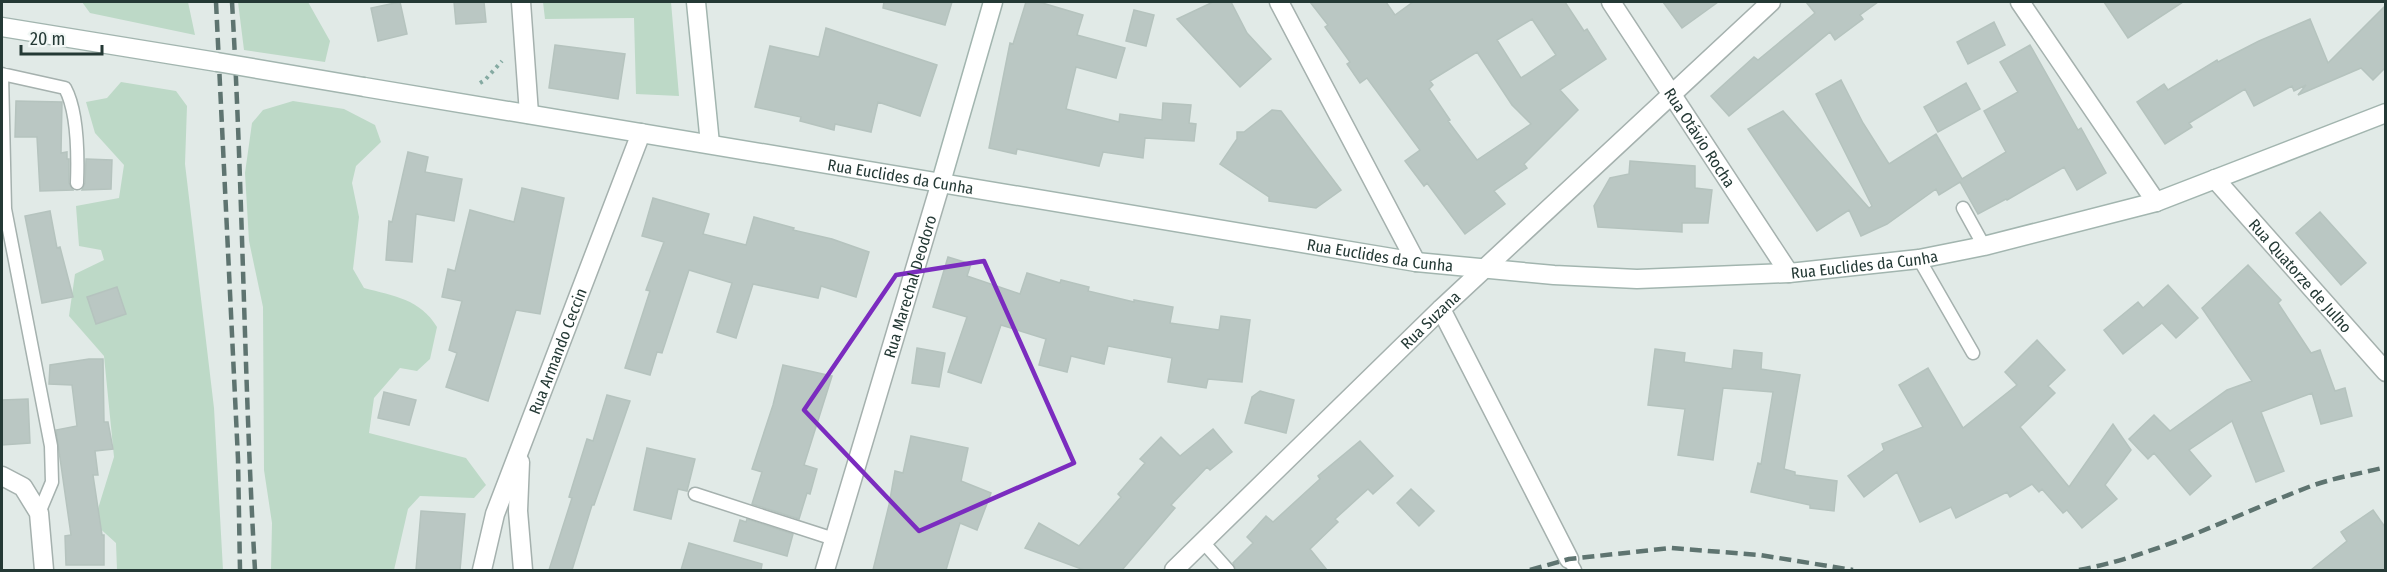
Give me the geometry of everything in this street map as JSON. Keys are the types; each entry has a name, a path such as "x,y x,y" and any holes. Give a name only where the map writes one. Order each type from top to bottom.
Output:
{"street":[{"path":"521,2 529,114"},
{"path":"696,2 710,144"},
{"name":"Rua Marechal Deodoro","path":"825,570 993,2"},
{"path":"1278,2 1416,262"},
{"name":"Rua Otávio Rocha","path":"1611,2 1789,273"},
{"name":"Rua Suzana","path":"1174,570 1441,309 1770,2"},
{"path":"2020,2 2156,202"},
{"name":"Rua Euclides da Cunha","path":"2,27 1416,262 1483,269 1636,279 1789,273 1919,259 1984,246 2156,202 2385,113"},
{"name":"Rua Armando Ceccin","path":"482,570 495,514 640,133"},
{"name":"Rua Quatorze de Julho","path":"2215,179 2385,372"},
{"path":"1441,309 1572,565"},
{"path":"521,445 518,511 523,570"},
{"path":"2,476 23,487 39,513 44,570"}],"lane":[{"path":"39,513 52,482 51,446 5,209 2,74 65,88 73,103 78,158 77,183"},
{"path":"1963,208 1984,246"},
{"path":"1919,259 1973,353"},
{"path":"695,494 834,539"},
{"path":"1203,542 1228,570"}],"path":[{"path":"477,84 485,80 524,36"}],"highlighted area":[{"path":"984,261 1074,463 919,531 804,410 896,275"}],"green space":[{"path":"82,2 188,2 195,35 90,13"},
{"path":"238,2 308,2 330,41 325,62 244,50"},
{"path":"543,2 671,2 679,96 636,94 634,18 545,19"},
{"path":"121,82 176,91 187,106 185,164 214,408 223,570 117,570 116,543 95,524 114,457 104,356 69,316 75,274 104,260 101,250 79,246 76,206 119,198 124,165 95,133 86,102 107,98"},
{"path":"293,101 344,109 375,125 381,142 356,166 352,183 359,217 353,269 364,288 396,296 414,304 423,310 437,327 430,359 417,371 400,368 374,398 369,433 466,458 486,485 474,498 420,496 408,509 394,570 271,570 272,523 264,470 263,307 249,241 245,173 252,123 263,110"}],"building":[{"path":"400,2 407,34 378,41 371,8"},
{"path":"454,2 484,2 486,22 456,24"},
{"path":"884,2 952,2 945,25 883,8"},
{"path":"1026,2 1039,2 1083,15 1077,35 1125,48 1116,78 1076,67 1066,109 1119,122 1120,114 1162,120 1163,103 1191,105 1189,123 1196,124 1194,141 1145,138 1143,158 1103,152 1099,166 1017,149 1016,154 989,148 1010,43 1013,44"},
{"path":"1213,2 1231,2 1247,33 1271,59 1240,87 1177,19"},
{"path":"1310,2 1386,2 1395,15 1413,2 1565,2 1584,31 1587,29 1606,59 1560,90 1578,110 1524,164 1527,168 1494,191 1505,204 1465,234 1427,183 1424,186 1405,161 1420,150 1367,78 1360,83 1347,64 1350,62 1325,27 1328,25","holes":["1532,19 1556,55 1521,78 1497,40","1477,52 1512,105 1531,124 1477,160 1448,121 1450,120 1429,89 1433,85 1430,81"]},
{"path":"1663,2 1718,2 1682,28"},
{"path":"1806,2 1878,2 1860,15 1863,19 1835,40 1830,32 1729,116 1711,96 1754,57 1758,60 1815,13"},
{"path":"2104,2 2183,2 2128,38"},
{"path":"2385,6 2385,68 2373,80 2361,68 2298,95 2306,85 2294,91 2292,86 2254,106 2245,89 2189,123 2192,127 2165,144 2137,102 2164,84 2168,90 2217,60 2218,62 2310,19 2328,63"},
{"path":"1134,10 1154,15 1146,46 1126,41"},
{"path":"1994,22 2005,45 1968,64 1957,42"},
{"path":"826,28 937,65 920,116 878,102 871,132 835,124 834,130 800,121 801,117 755,107 770,46 819,57"},
{"path":"555,45 625,54 618,99 549,88"},
{"path":"2030,45 2078,130 2081,128 2106,173 2077,190 2064,167 1978,214 1960,182 1939,195 1936,189 1887,224 1861,236 1849,210 1817,231 1748,129 1783,111 1869,208 1872,206 1816,94 1841,80 1863,123 1889,164 1936,134 1962,179 2006,152 1984,111 2018,92 2000,62"},
{"path":"1966,83 1980,109 1938,132 1924,107"},
{"path":"16,101 62,102 61,153 67,152 69,183 73,190 40,191 37,137 15,137"},
{"path":"1272,110 1281,111 1341,190 1316,208 1269,201 1269,197 1220,164 1237,139 1237,132 1244,132"},
{"path":"408,152 428,157 425,172 462,179 454,221 416,214 412,262 386,260 389,221 392,222"},
{"path":"86,159 112,160 111,189 82,190 85,183"},
{"path":"1630,161 1695,166 1695,188 1712,190 1708,223 1682,223 1682,232 1598,227 1594,206 1610,178 1629,174"},
{"path":"522,188 564,198 540,314 516,310 488,401 446,387 457,353 449,350 462,301 442,297 448,269 455,271 470,210 514,222"},
{"path":"653,198 709,214 703,234 746,245 754,217 869,252 856,297 821,286 818,298 753,284 736,338 717,332 732,283 689,270 662,353 657,352 650,375 625,368 650,291 646,290 664,242 642,236"},
{"path":"50,211 57,248 60,247 73,297 42,303 25,216"},
{"path":"2320,212 2366,263 2341,285 2296,233"},
{"path":"948,257 971,264 967,276 1020,294 1027,273 1060,283 1061,280 1089,287 1088,291 1134,302 1134,300 1173,307 1170,323 1219,330 1221,316 1250,320 1242,382 1208,379 1206,388 1168,382 1172,358 1108,346 1104,364 1071,356 1067,372 1039,365 1046,339 1001,325 981,383 948,372 967,317 933,307"},
{"path":"2248,265 2281,300 2278,303 2311,353 2320,350 2335,391 2345,388 2352,416 2321,424 2312,393 2261,412 2284,471 2256,482 2232,421 2189,450 2211,476 2190,495 2154,453 2148,459 2129,439 2154,415 2170,431 2227,390 2252,381 2202,308"},
{"path":"2168,285 2198,318 2176,338 2162,323 2123,354 2104,330 2138,302 2143,308"},
{"path":"117,287 126,314 96,324 87,297"},
{"path":"2037,340 2065,370 2048,386 2055,393 2020,427 2069,487 2113,424 2131,450 2105,485 2117,499 2082,528 2067,510 2063,513 2042,489 2039,492 2032,484 2010,497 2007,492 1956,518 1951,507 1920,522 1897,472 1864,497 1848,476 1884,450 1882,444 1923,427 1899,385 1928,368 1963,428 2017,385 2005,372"},
{"path":"917,348 945,353 939,387 912,383"},
{"path":"1655,349 1685,353 1684,362 1732,369 1734,350 1762,353 1761,369 1800,375 1784,469 1795,472 1795,475 1837,481 1834,511 1810,508 1810,505 1751,492 1758,463 1761,464 1773,392 1723,388 1713,460 1678,455 1685,409 1648,405"},
{"path":"103,359 104,422 108,422 113,449 95,451 98,475 93,475 102,535 104,535 104,565 66,565 65,536 71,535 56,430 77,426 72,385 49,384 50,365"},
{"path":"783,365 832,376 804,465 817,469 810,494 807,493 799,519 752,504 762,472 752,469 773,405"},
{"path":"1260,391 1294,400 1286,433 1245,423 1252,397"},
{"path":"384,392 416,400 409,425 378,418"},
{"path":"607,395 630,401 594,505 592,505 572,570 549,570 572,498 569,497 587,439 593,441"},
{"path":"28,399 30,443 2,445 2,400"},
{"path":"1213,429 1232,452 1210,470 1207,467 1171,505 1175,508 1122,570 1084,570 1025,548 1039,523 1079,546 1121,497 1118,494 1145,463 1140,459 1161,437 1180,456"},
{"path":"911,436 968,448 961,481 991,493 977,530 960,523 946,570 873,570 895,471 903,473"},
{"path":"1360,441 1393,476 1373,494 1368,489 1335,519 1338,522 1310,549 1327,570 1236,570 1233,563 1253,543 1247,537 1266,516 1273,522 1320,479 1318,476"},
{"path":"647,448 695,459 687,491 678,489 671,519 634,510"},
{"path":"1411,489 1434,511 1419,526 1397,503"},
{"path":"2373,510 2385,527 2385,570 2311,570 2347,541 2341,532"},
{"path":"421,511 465,514 460,570 416,570"},
{"path":"747,519 793,534 787,556 734,541 740,520 746,522"},
{"path":"689,543 762,564 761,570 681,570"}],"railway":[{"path":"216,2 238,459 240,570"},
{"path":"232,2 255,570"},
{"path":"2079,570 2166,545 2316,485 2386,467"},
{"path":"1530,570 1569,559 1671,548 1760,555 1853,570"}]}
